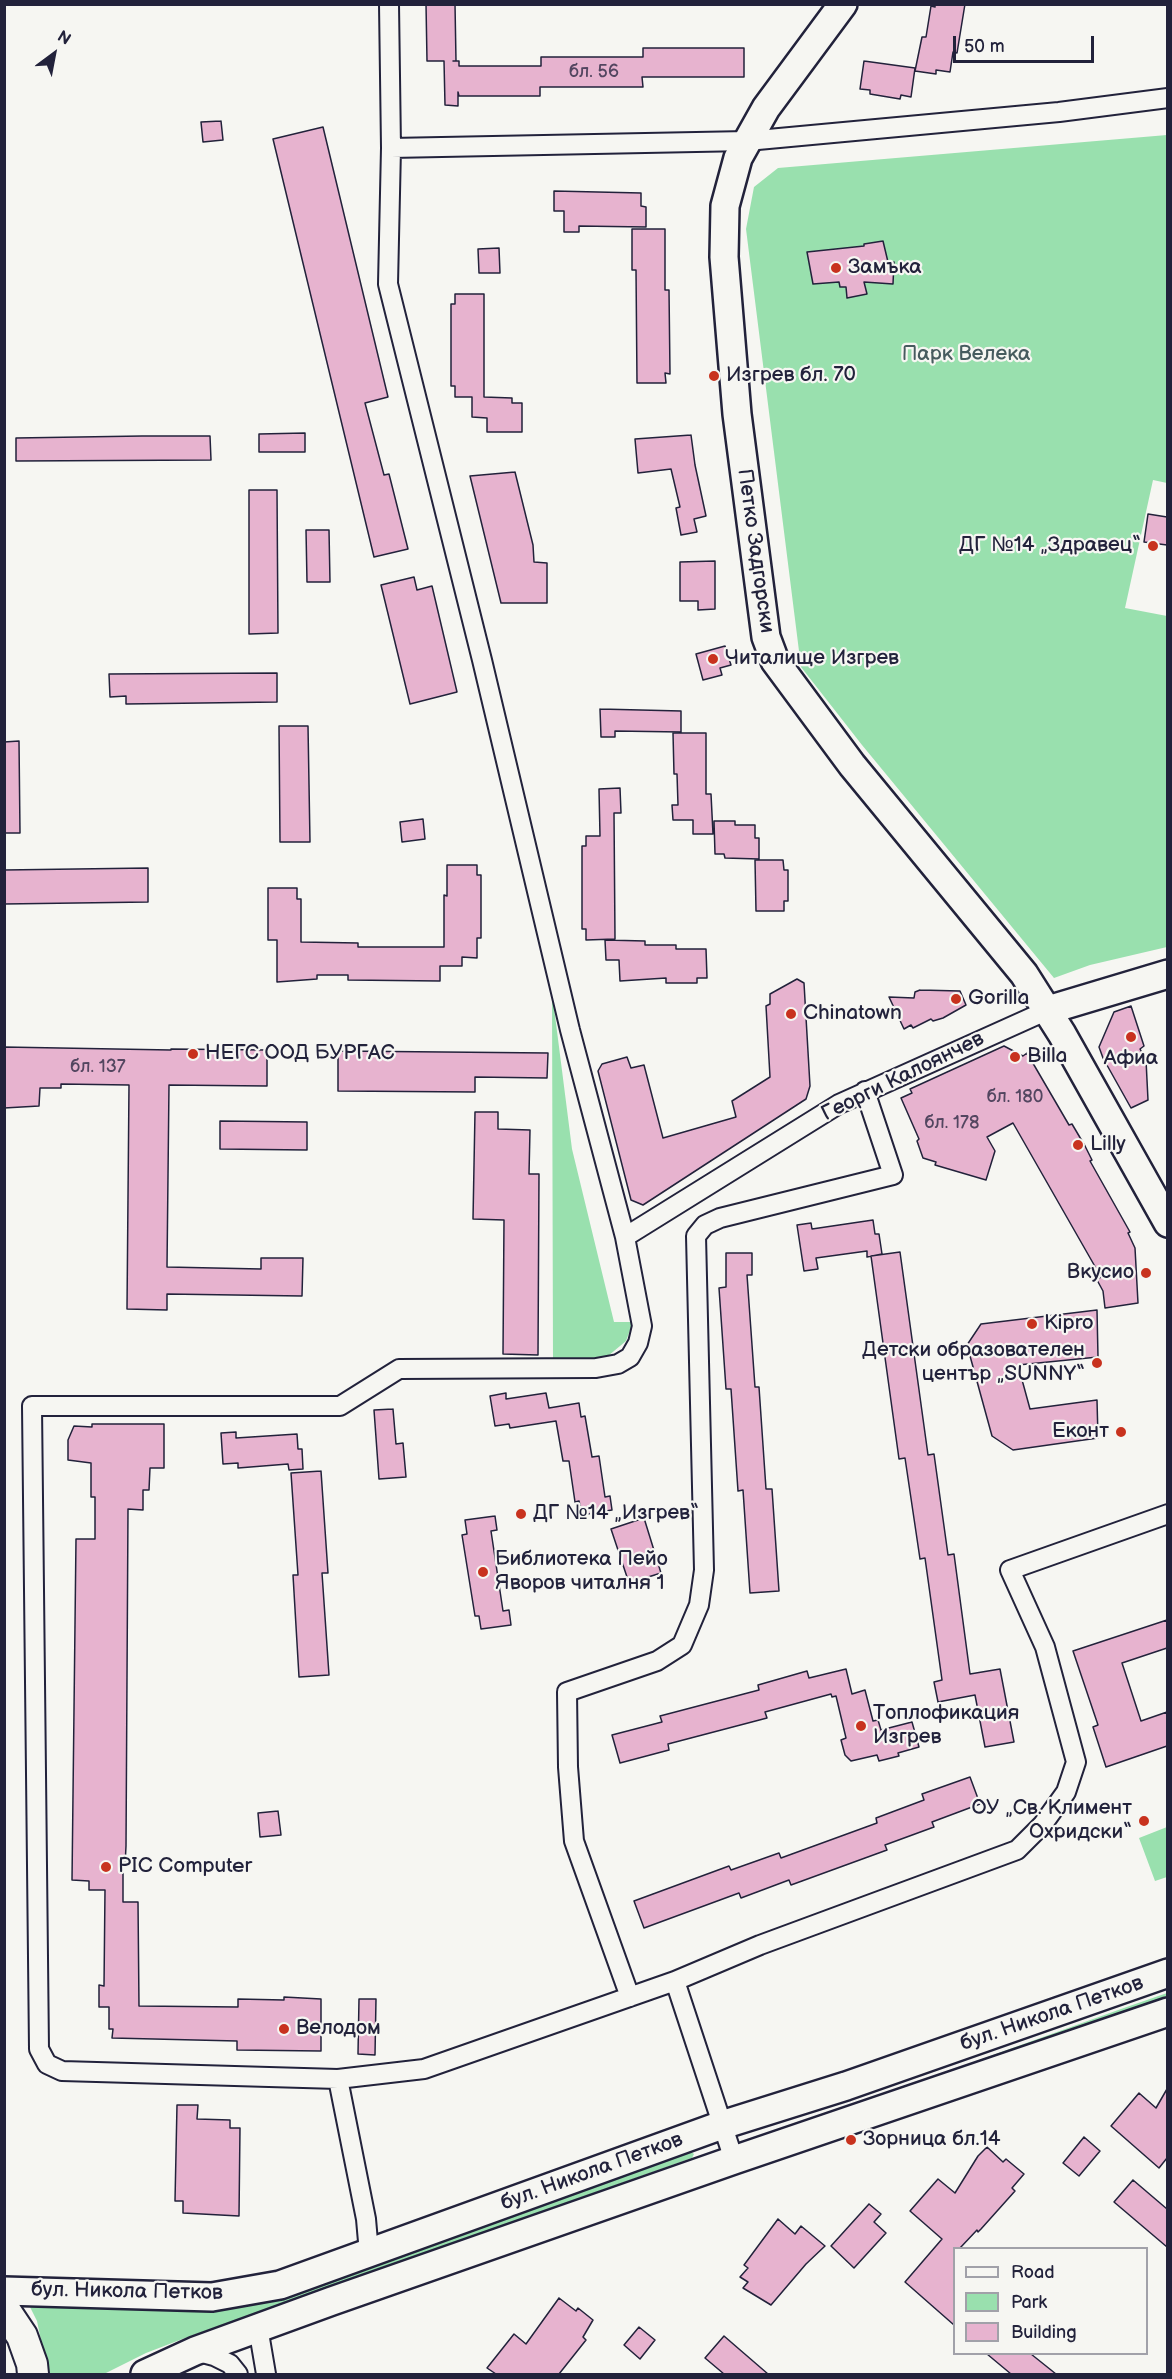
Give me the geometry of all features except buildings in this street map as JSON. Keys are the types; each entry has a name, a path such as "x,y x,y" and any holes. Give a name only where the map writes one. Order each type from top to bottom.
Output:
{"main road":[{"name":"Петко Задгорски","path":"843,4 766,108 738,158 725,206 724,257 737,414 768,644 775,661 787,679 852,765 1024,974 1048,1010 1167,1223"},
{"name":"Георги Калоянчев","path":"1048,1010 1167,974"},
{"name":"бул. Никола Петков","path":"4,2290 212,2297 280,2285 722,2125 846,2086 1167,1974"},
{"name":"бул. Никола Петков","path":"145,2374 195,2351 258,2327 734,2160 1167,2012"},
{"path":"4,2309 22,2336 32,2364 33,2374"}],"street":[{"path":"389,4 391,148 388,284 482,660 570,1030 625,1237 642,1326 638,1344 630,1356 618,1364 596,1368 399,1369 340,1406 32,1406 39,2049 47,2064 62,2071 338,2079 424,2069 675,1981 759,1945 1017,1850 1042,1824 1066,1791 1076,1762 1045,1647 1010,1570 1167,1514"},
{"path":"391,148 747,141 1059,112 1167,98"},
{"name":"Георги Калоянчев","path":"625,1237 838,1104 1048,1010"},
{"path":"630,1997 574,1841 568,1767 567,1692 657,1661 682,1645 699,1605 704,1570 696,1236 705,1225 720,1218 893,1175 865,1090"},
{"path":"675,1981 734,2160"},
{"path":"338,2079 366,2219 369,2253"},
{"path":"258,2327 266,2374"},
{"path":"195,2351 214,2356 230,2364 238,2374"}],"green space":[{"name":"Парк Велека","path":"1167,135 1167,483 1153,480 1125,608 1167,616 1167,947 1090,965 1054,978 862,745 801,667 746,229 754,187 778,168"},
{"path":"552,992 572,1149 614,1322 633,1322 626,1341 608,1356 553,1364"},
{"path":"1167,1827 1167,1877 1155,1881 1139,1838"},
{"path":"1167,1993 1167,2004 759,2139 1121,2009"},
{"path":"690,2151 694,2154 692,2158 185,2338 146,2353 104,2374 48,2374 37,2321 26,2299 118,2307 361,2269"}],"place":[{"name":"Замъка","path":"836,268"},
{"name":"Изгрев бл. 70","path":"714,376"},
{"name":"ДГ №14 „Здравец“","path":"1153,546"},
{"name":"Читалище Изгрев","path":"713,659"},
{"name":"Gorilla","path":"956,999"},
{"name":"Chinatown","path":"791,1014"},
{"name":"Афиа","path":"1131,1037"},
{"name":"НЕГС ООД БУРГАС","path":"193,1054"},
{"name":"Billa","path":"1015,1057"},
{"name":"Lilly","path":"1078,1145"},
{"name":"Вкусио","path":"1146,1273"},
{"name":"Kipro","path":"1032,1324"},
{"name":"Детски образователен център „SUNNY“","path":"1097,1363"},
{"name":"Еконт","path":"1121,1432"},
{"name":"ДГ №14 „Изгрев“","path":"521,1514"},
{"name":"Библиотека Пейо Яворов читалня 1","path":"483,1572"},
{"name":"Топлофикация Изгрев","path":"861,1726"},
{"name":"ОУ „Св. Климент Охридски“","path":"1144,1821"},
{"name":"PIC Computer","path":"106,1867"},
{"name":"Велодом","path":"284,2029"},
{"name":"Зорница бл.14","path":"851,2140"}]}
